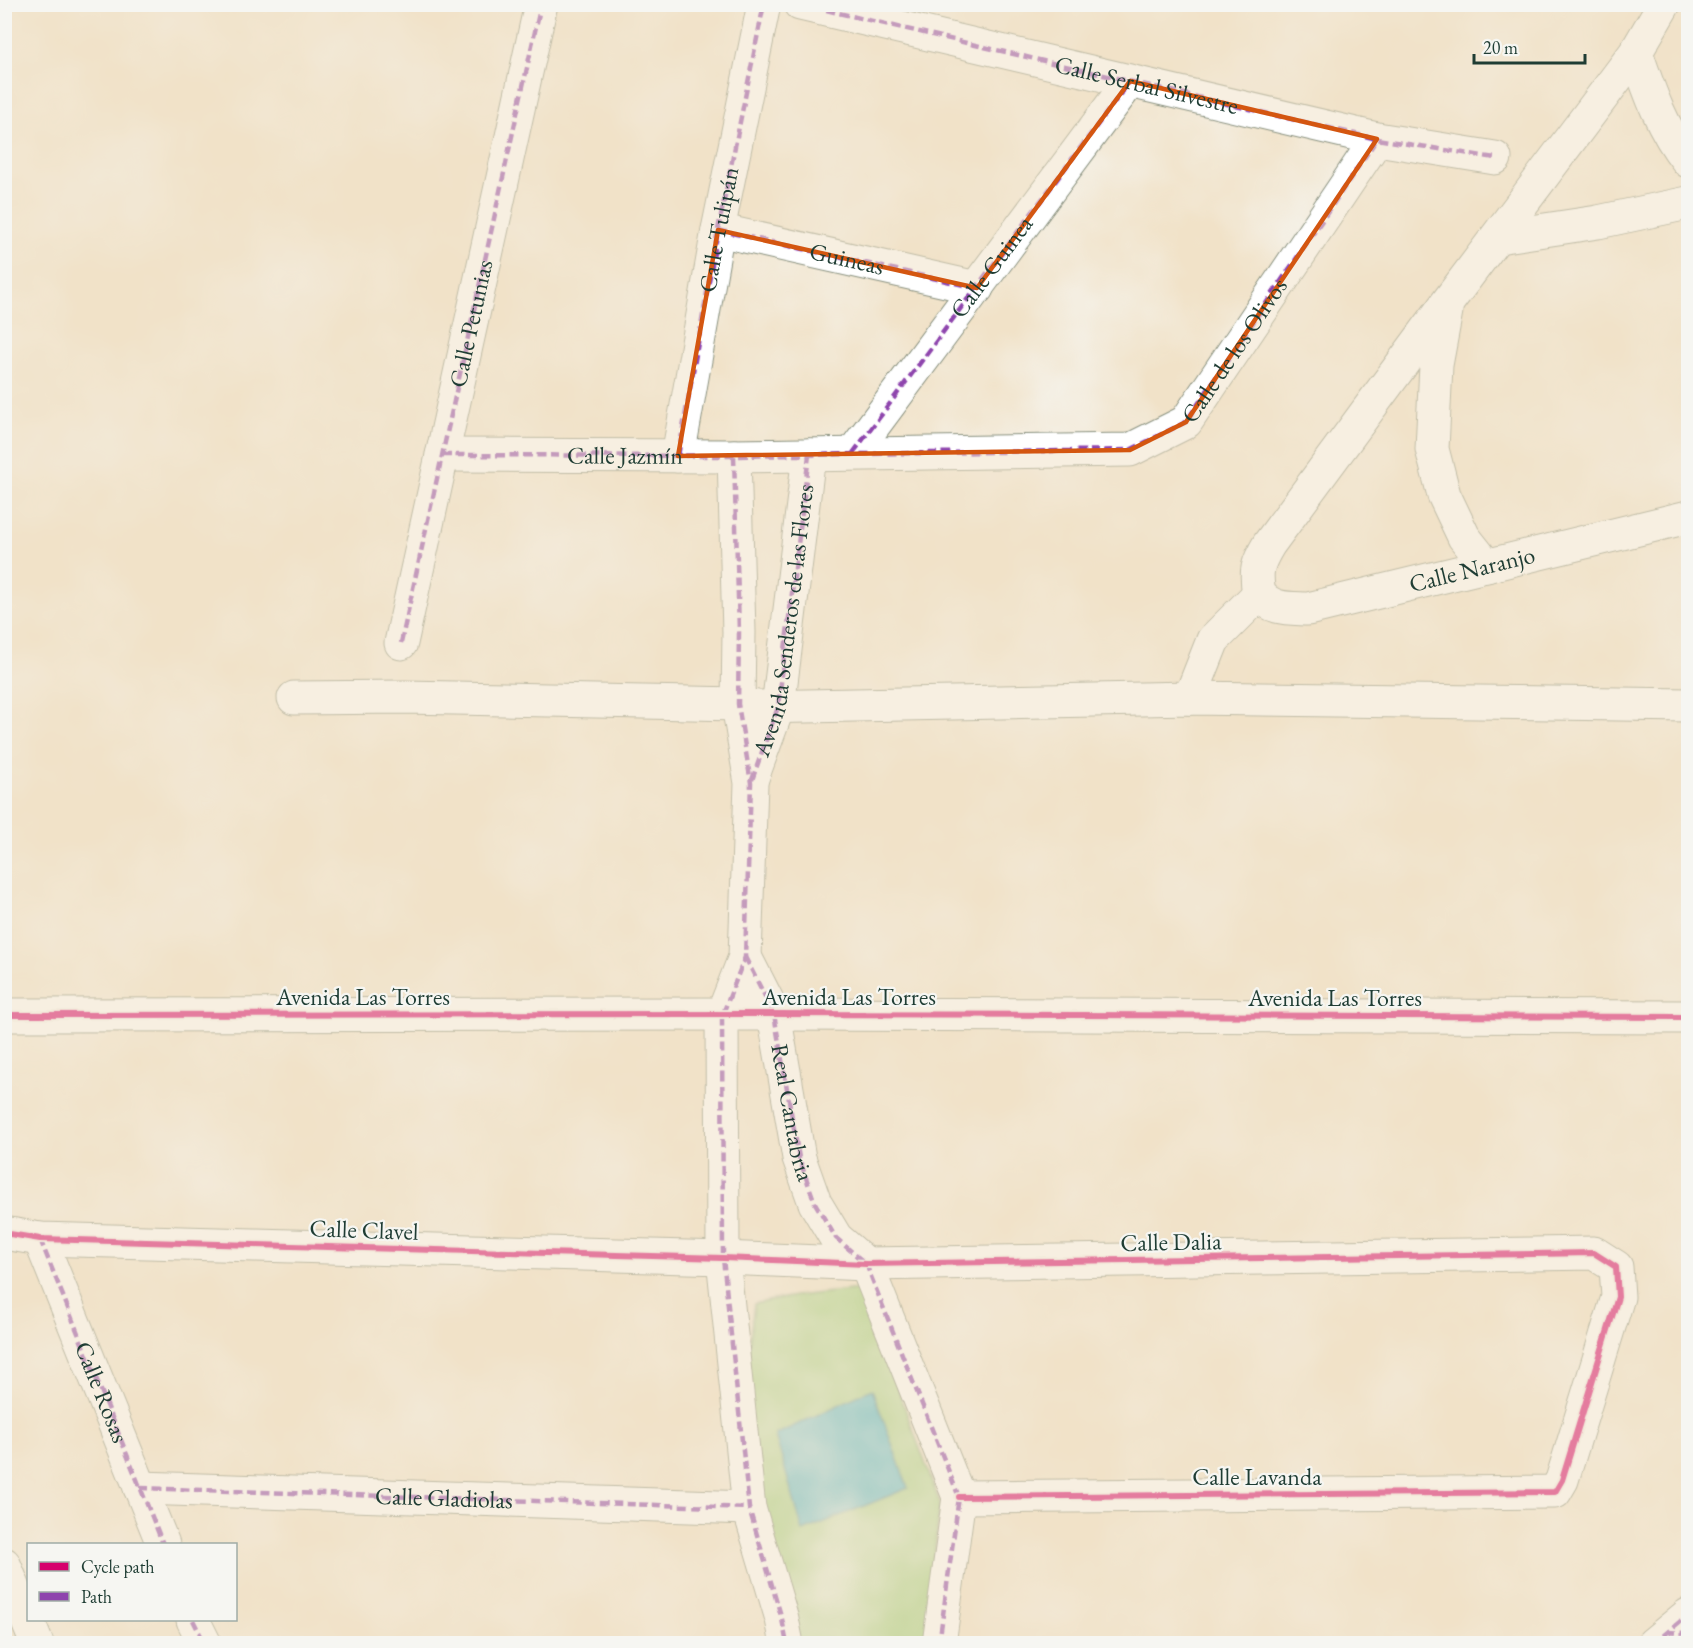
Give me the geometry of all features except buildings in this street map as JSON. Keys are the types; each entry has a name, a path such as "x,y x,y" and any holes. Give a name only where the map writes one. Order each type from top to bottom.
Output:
{"street":[{"name":"Calle Petunias","path":"401,643 541,4"},
{"name":"Calle Tulipán","path":"678,456 718,231 764,4"},
{"name":"Calle Serbal Silvestre","path":"800,4 1377,139 1495,158"},
{"path":"1190,698 1214,640 1259,594 1256,578 1257,565 1269,544 1636,52 1664,4"},
{"path":"1636,52 1653,103 1675,145 1689,161"},
{"name":"Calle Guinea","path":"853,453 1130,81"},
{"name":"Calle de los Olivos","path":"809,455 1130,450 1186,422 1377,139"},
{"path":"1498,237 1598,222 1689,203"},
{"name":"Guineas","path":"718,231 977,288"},
{"path":"1447,303 1436,365 1432,449 1444,495 1464,537 1487,566"},
{"name":"Calle Jazmín","path":"442,455 809,455"},
{"name":"Avenida Senderos de las Flores","path":"751,783 778,707 809,455"},
{"name":"Avenida Senderos de las Flores","path":"734,456 739,632 738,704 751,783 745,957"},
{"name":"Calle Naranjo","path":"1259,594 1267,603 1277,607 1308,609 1689,518"},
{"path":"294,698 405,697 738,704 778,707 1190,698 1689,705"},
{"path":"745,957 722,1016 723,1258 749,1508 782,1619 787,1644"},
{"name":"Real Cantabria","path":"745,957 774,1014 799,1158 815,1203 836,1238 866,1264 959,1497 939,1644"},
{"name":"Avenida Las Torres","path":"7,1015 722,1016 774,1014 1689,1017"},
{"name":"Calle Clavel","path":"4,1233 40,1239 723,1258"},
{"name":"Calle Rosas","path":"40,1239 162,1543"},
{"name":"Calle Dalia","path":"723,1258 866,1264 1594,1253 1616,1267 1618,1297 1562,1480 1555,1492"},
{"name":"Calle Gladiolas","path":"140,1488 749,1508"},
{"name":"Calle Lavanda","path":"959,1497 1555,1492"},
{"path":"4,1564 27,1620"},
{"path":"28,1621 37,1644"},
{"path":"194,1621 205,1644"}],"highlighted area":[{"path":"1130,81 1377,139 1186,422 1130,450 678,456 718,230 977,288"}],"green space":[{"path":"861,1289 940,1503 925,1643 800,1643 757,1507 745,1380 754,1304 795,1296"}],"water":[{"path":"872,1389 908,1488 803,1531 775,1435"}],"marked path":[{"path":"401,643 541,4"},
{"path":"678,456 718,230 764,4"},
{"path":"800,4 1377,139 1495,158"},
{"path":"853,453 1130,81"},
{"path":"442,455 734,456 1130,450 1186,422 1377,139"},
{"path":"718,230 977,288"},
{"path":"752,780 778,707 809,455"},
{"path":"734,456 739,632 738,704 751,783 745,957 722,1016 723,1258 749,1508 782,1619 787,1644"},
{"path":"745,957 774,1014 799,1158 815,1203 836,1238 866,1264 959,1497 939,1644"},
{"path":"40,1239 163,1543"},
{"path":"140,1488 749,1508"},
{"path":"1653,1644 1688,1615"},
{"path":"194,1621 205,1644"},
{"path":"1667,1632 1688,1633"}],"cycle path":[{"path":"4,1015 774,1014 1688,1017"},
{"path":"4,1233 40,1239 866,1264 1594,1253 1616,1267 1618,1297 1562,1480 1555,1492 959,1497"}]}
